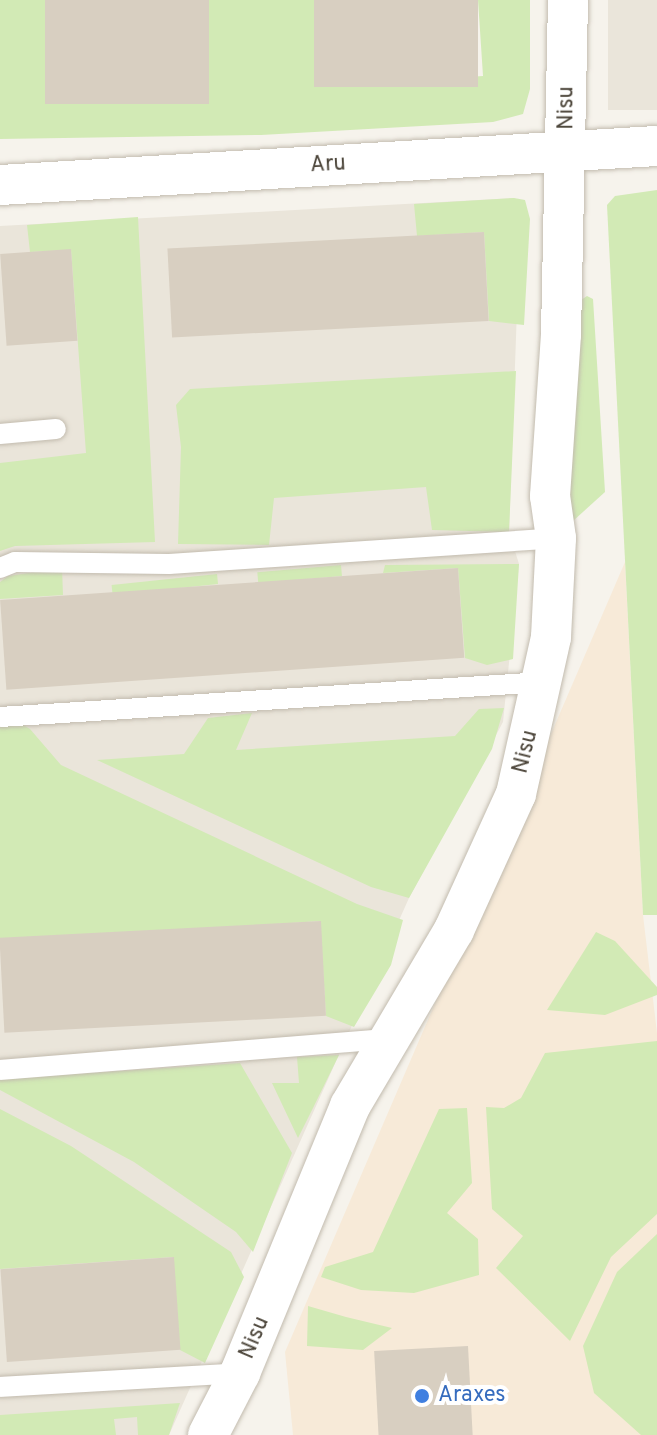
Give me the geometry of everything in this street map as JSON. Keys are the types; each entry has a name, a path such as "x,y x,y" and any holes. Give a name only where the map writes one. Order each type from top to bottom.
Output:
{"street":[{"name":"Nisu","path":"208,1435 240,1373 316,1183 386,1039 454,930 516,794 544,682 556,538 550,496 567,151 568,0"},
{"name":"Aru","path":"0,185 657,146"}],"lane":[{"path":"0,434 56,429"},
{"path":"0,568 15,562 169,564 556,538"},
{"path":"0,717 544,682"},
{"path":"0,1070 386,1039"},
{"path":"0,1387 240,1373"}],"shaded area":[{"path":"608,0 657,0 657,110 608,110"},
{"path":"514,198 518,282 509,532 519,564 503,722 409,898 169,1435 0,1435 0,226"},
{"path":"625,562 643,915 657,1033 657,1435 293,1435 285,1352"}],"green space":[{"path":"0,0 45,0 50,103 209,0 314,0 319,87 483,76 478,0 530,0 530,89 523,114 493,122 261,135 0,139"},
{"path":"657,190 657,915 643,915 607,205 615,196"},
{"path":"525,200 530,219 524,325 489,321 484,232 417,236 414,204"},
{"path":"138,217 155,542 15,546 0,551 0,463 86,453 71,250 30,252 27,225"},
{"path":"587,296 593,299 605,492 573,521 569,506 578,302"},
{"path":"516,371 509,532 432,530 426,487 274,498 269,545 178,544 181,447 176,405 190,389"},
{"path":"519,564 513,659 487,665 465,658 458,568 383,573 385,565"},
{"path":"341,565 342,576 258,583 257,572"},
{"path":"62,568 63,595 0,599 0,582 8,576"},
{"path":"217,574 218,584 113,595 112,585"},
{"path":"504,708 492,749 409,898 371,887 97,760 184,754 208,718 252,713 236,750 455,736 479,709"},
{"path":"0,723 20,723 30,729 61,765 357,904 403,920 391,965 354,1027 326,1016 320,921 0,943"},
{"path":"596,932 615,941 657,987 657,995 605,1015 547,1010"},
{"path":"657,1041 657,1214 611,1257 570,1341 496,1268 523,1236 492,1209 486,1107 504,1108 521,1098 545,1053"},
{"path":"339,1055 298,1138 272,1083 299,1083 297,1057"},
{"path":"240,1063 292,1153 253,1252 236,1232 134,1162 0,1090 0,1079"},
{"path":"467,1108 472,1183 447,1213 478,1239 479,1275 414,1293 361,1290 321,1277 325,1267 373,1252 439,1109"},
{"path":"0,1109 71,1146 231,1252 244,1277 205,1363 180,1350 173,1257 0,1269"},
{"path":"657,1234 657,1435 641,1435 594,1393 583,1346 617,1272"},
{"path":"308,1306 392,1328 363,1350 307,1346"},
{"path":"180,1403 169,1435 138,1435 137,1417 114,1419 116,1435 0,1435 0,1415"}],"building":[{"path":"45,0 209,0 209,104 45,104"},
{"path":"314,0 478,0 478,87 314,87"},
{"path":"484,232 489,321 172,337 167,249"},
{"path":"71,249 77,341 7,346 0,254"},
{"path":"458,568 464,658 6,690 0,600"},
{"path":"321,921 326,1016 4,1033 0,938"},
{"path":"174,1257 180,1350 7,1362 0,1269"},
{"path":"468,1346 473,1435 379,1435 374,1351"}],"place":[{"name":"Araxes","path":"422,1396"}]}
